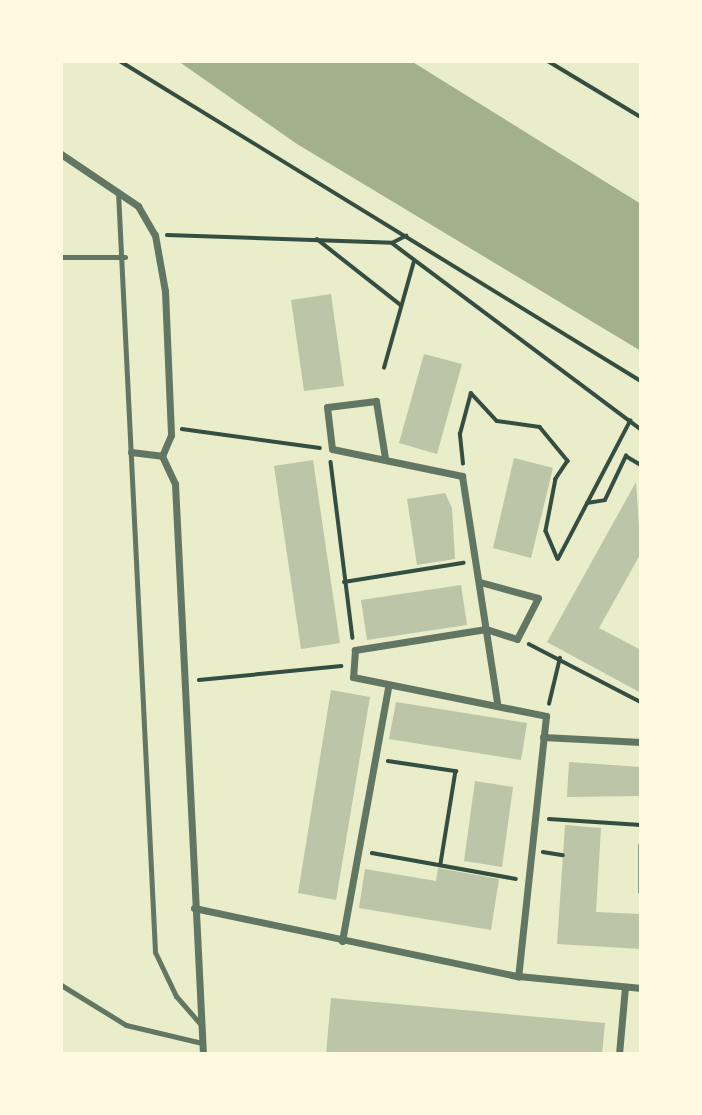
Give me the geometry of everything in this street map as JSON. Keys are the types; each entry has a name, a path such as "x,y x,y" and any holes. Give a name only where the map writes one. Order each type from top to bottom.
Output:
{"street":[{"path":"61,154 117,188 138,205 155,235 165,291 171,427 162,456 175,484 203,1054"},
{"path":"385,458 376,401 327,407 332,449 385,458 462,477 497,702"},
{"path":"131,452 162,456"},
{"path":"480,582 538,597 517,639 485,629 355,650 353,677 388,687 497,702 546,716 532,882 519,976"},
{"path":"342,941 388,687"},
{"path":"543,737 641,742"},
{"path":"194,908 519,976 641,988"},
{"path":"619,1054 625,987"}],"lane":[{"path":"117,188 125,257 131,452 155,952 176,996 201,1024"},
{"path":"61,257 125,257"},
{"path":"61,985 138,1030 202,1043"}],"path":[{"path":"120,61 641,382"},
{"path":"548,61 641,117"},
{"path":"155,235 316,237 392,243 406,236"},
{"path":"316,237 401,305"},
{"path":"392,243 641,429"},
{"path":"383,368 414,261"},
{"path":"462,477 460,434 471,393 497,421 540,427 568,461 556,479 546,531 558,559 630,421"},
{"path":"171,427 332,449 330,488 355,650"},
{"path":"587,502 605,500 626,456 641,465"},
{"path":"344,582 477,561"},
{"path":"517,639 560,658 641,702"},
{"path":"546,716 560,658"},
{"path":"184,682 354,665"},
{"path":"376,759 456,771 441,864"},
{"path":"537,818 641,825"},
{"path":"641,845 641,892"},
{"path":"359,851 532,882"},
{"path":"534,851 563,855"}],"shaded area":[{"path":"178,61 411,61 641,204 641,351 297,144"}],"building":[{"path":"331,294 344,386 304,391 291,300"},
{"path":"424,354 462,364 437,454 399,443"},
{"path":"514,458 553,468 531,558 493,548"},
{"path":"313,460 340,643 301,649 274,466"},
{"path":"636,482 641,553 599,628 641,650 641,693 547,642"},
{"path":"445,493 452,508 455,559 417,565 407,499"},
{"path":"461,585 467,625 367,640 361,600"},
{"path":"331,690 370,697 336,900 298,893"},
{"path":"396,702 527,723 521,760 389,739"},
{"path":"569,762 641,767 641,796 567,797"},
{"path":"475,781 513,787 502,867 464,861"},
{"path":"565,825 601,828 596,912 641,914 641,949 557,944"},
{"path":"438,868 499,879 491,930 359,908 365,869 436,881"},
{"path":"331,998 605,1023 602,1054 326,1054"}]}
